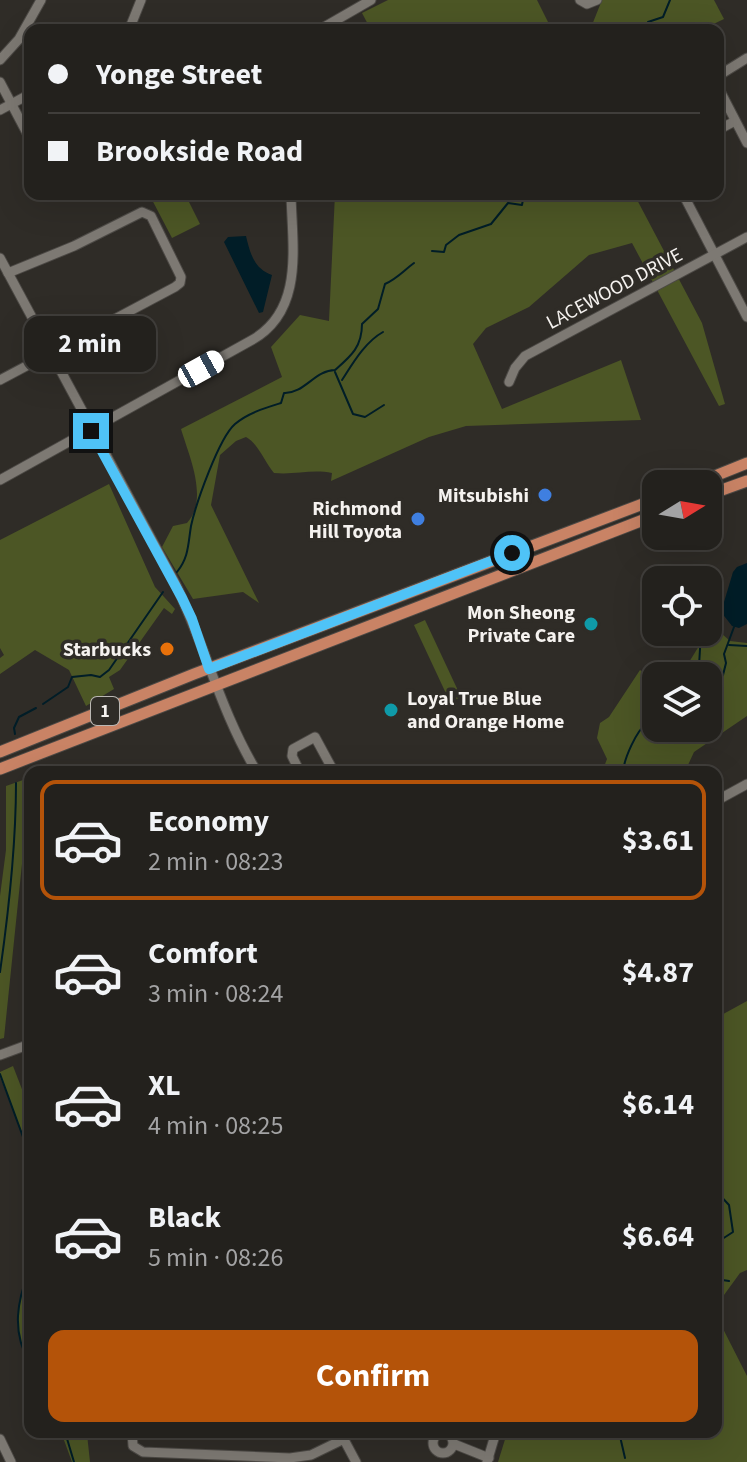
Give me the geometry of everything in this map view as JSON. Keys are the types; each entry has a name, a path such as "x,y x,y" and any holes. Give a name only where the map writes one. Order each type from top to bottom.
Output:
{"main road":[{"path":"722,473 747,463"},
{"path":"722,490 747,481"},
{"name":"1","path":"0,752 642,504"},
{"name":"1","path":"0,769 642,520"}],"street":[{"path":"27,24 41,0"},
{"path":"131,24 141,0"},
{"path":"329,24 371,0"},
{"path":"580,0 587,4 597,0"},
{"path":"0,60 24,30"},
{"path":"724,72 747,58"},
{"path":"0,82 24,127"},
{"path":"0,110 24,97"},
{"path":"724,99 747,143"},
{"path":"724,127 735,121"},
{"path":"0,480 259,336 273,323 286,302 292,283 291,200"},
{"path":"686,200 747,317"},
{"path":"0,380 180,283 178,271 147,213 138,213 74,246 8,273"},
{"name":"LACEWOOD DRIVE","path":"509,382 525,356 747,237"},
{"path":"0,258 175,583 192,619 216,687 254,766"},
{"path":"297,766 292,756 293,749 315,737 331,766"},
{"path":"722,798 747,784"},
{"path":"0,1055 24,1046"},
{"path":"132,1438 133,1446 143,1452 290,1458 311,1455 339,1438"},
{"path":"343,1438 356,1462"},
{"path":"454,1444 488,1460 494,1438"},
{"path":"0,1439 11,1462"}],"green space":[{"path":"388,0 537,0 549,24 368,24 362,13"},
{"path":"602,0 714,0 724,19 714,24 592,24"},
{"path":"152,200 188,200 200,224 172,238"},
{"path":"335,200 637,200 702,323 725,404 719,406 632,243 589,255 529,307 486,328 473,344 502,409 621,360 641,420 466,426 429,437 331,481 332,473 325,472 274,473 246,437 236,441 220,455 211,505 259,603 243,592 193,599 162,547 173,526 187,523 196,502 195,477 181,429 282,377 271,347 300,315 329,321"},
{"path":"109,484 155,587 175,609 172,614 164,608 120,670 109,677 114,689 86,706 69,670 35,650 0,674 0,658 4,655 0,648 0,540"},
{"path":"425,620 461,697 450,702 414,625"},
{"path":"722,634 730,641 747,643 747,716 722,733 722,662 689,662 699,646 722,646"},
{"path":"640,670 642,742 709,742 694,752 686,766 604,766 607,759 597,738 600,723 609,717"},
{"path":"23,780 24,844 4,1038 0,1039 0,896 6,850 6,786"},
{"path":"747,1001 747,1270 740,1273 722,1298 722,1015"},
{"path":"13,1066 24,1094 24,1137 0,1077 0,1072"},
{"path":"24,1286 24,1351 18,1328"},
{"path":"722,1327 747,1376 747,1462 498,1462 505,1438 722,1438"},
{"path":"63,1438 87,1438 90,1462 72,1462"}],"water":[{"path":"246,236 257,265 272,275 263,312 259,313 224,242 228,237"},
{"path":"747,563 747,624 739,628 732,626 722,613 737,567"}],"waterway":[{"path":"647,24 663,17 670,0"},
{"path":"432,251 444,252 446,245 459,235 491,224 508,203 522,205 523,200"},
{"path":"177,572 186,556 203,487 229,431 245,417 281,403 284,393 298,390 341,365 358,345 362,324 378,309 385,284 414,263"},
{"path":"342,380 365,347 383,332"},
{"path":"335,372 353,414 365,417 384,405"},
{"path":"43,704 68,687 72,677 100,677 109,670 163,592"},
{"path":"722,677 726,663 724,654 734,627"},
{"path":"729,645 747,646"},
{"path":"699,662 700,646"},
{"path":"15,734 19,717 36,708"},
{"path":"625,766 642,729"},
{"path":"0,972 15,831 16,783"},
{"path":"0,1074 24,1140"},
{"path":"722,1197 729,1205 733,1232 722,1239"},
{"path":"722,1280 729,1281"},
{"path":"24,1286 18,1316 24,1352"},
{"path":"67,1438 74,1462"},
{"path":"620,1438 625,1458"}],"place":[{"name":"Mitsubishi","path":"545,495"},
{"name":"Richmond Hill Toyota","path":"418,519"},
{"name":"Mon Sheong Private Care","path":"591,624"},
{"name":"Starbucks","path":"167,649"},
{"name":"Loyal True Blue and Orange Home","path":"391,710"}],"route":[{"path":"91,431 182,598 209,669 512,553"}]}
